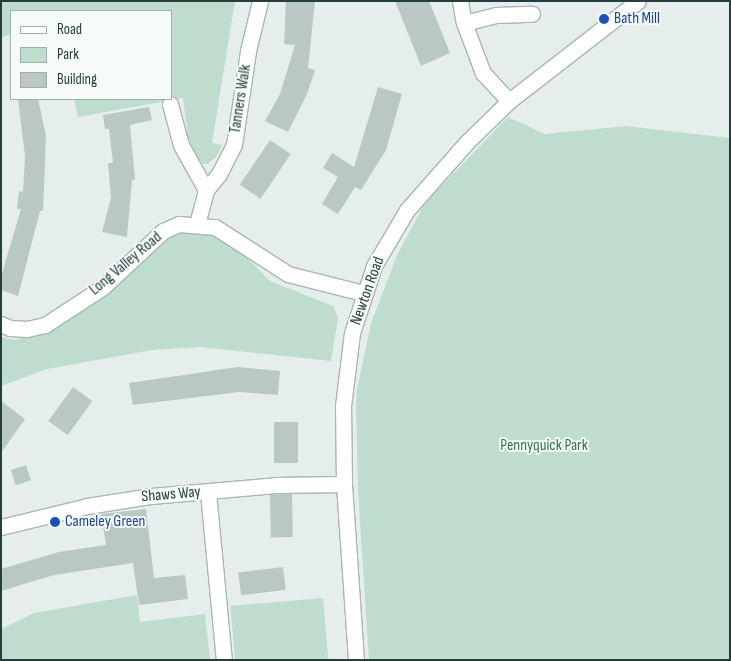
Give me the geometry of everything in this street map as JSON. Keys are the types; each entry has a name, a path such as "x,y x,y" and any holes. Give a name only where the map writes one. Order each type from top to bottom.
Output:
{"street":[{"name":"Tanners Walk","path":"196,224 206,190 220,174 234,145 248,51 260,1"},
{"path":"460,1 464,23 483,73 509,101"},
{"name":"Newton Road","path":"356,660 344,484 346,371 363,293 374,266 407,210 430,180 509,101 638,1"},
{"path":"464,23 496,15 532,14"},
{"path":"170,104 181,145 206,190"},
{"name":"Long Valley Road","path":"1,324 10,328 27,329 45,325 103,287 163,231 179,224 215,227 288,274 363,293"},
{"name":"Shaws Way","path":"1,527 87,506 152,496 276,485 344,484"},
{"path":"208,492 224,660"}],"green space":[{"path":"1,1 235,1 212,143 222,145 216,157 208,164 202,164 188,137 183,98 172,100 172,10 10,10 10,34 1,38"},
{"path":"74,100 172,100 78,117"},
{"name":"Pennyquick Park","path":"508,117 545,134 626,126 730,138 730,660 369,660 358,490 356,407 357,390 371,323 398,253 425,203"},
{"path":"193,229 228,238 270,281 333,306 338,318 331,361 200,347 152,350 47,369 1,386 1,337 14,340 51,330 108,295 165,238"},
{"path":"137,595 140,622 205,614 210,660 1,660 1,629 34,613"},
{"path":"323,598 328,660 235,660 230,606"}],"building":[{"path":"286,1 315,1 308,68 315,70 307,94 288,132 265,121 280,94 295,45 284,44"},
{"path":"395,1 429,1 450,53 421,66"},
{"path":"378,87 402,94 386,150 361,190 355,187 338,214 322,204 338,177 323,168 332,153 354,167"},
{"path":"18,100 38,100 46,136 43,211 40,211 18,296 1,290 1,277 21,209 17,209 19,191 23,192 25,156"},
{"path":"149,107 152,120 130,125 135,180 132,180 127,237 102,232 111,198 108,163 113,163 109,129 105,129 103,115"},
{"path":"270,140 291,154 261,199 240,185"},
{"path":"238,367 280,371 278,395 239,392 133,405 129,383"},
{"path":"73,387 92,401 68,435 48,421"},
{"path":"1,401 25,419 1,453"},
{"path":"274,422 298,422 298,463 274,463"},
{"path":"26,465 31,480 16,485 11,470"},
{"path":"270,494 292,494 293,537 271,537"},
{"path":"146,509 154,578 185,575 188,599 139,605 133,563 54,575 1,591 1,569 59,552 106,545 101,514"},
{"path":"283,567 286,590 241,595 238,572"}],"place":[{"name":"Bath Mill","path":"604,19"},
{"name":"Cameley Green","path":"55,522"}]}
